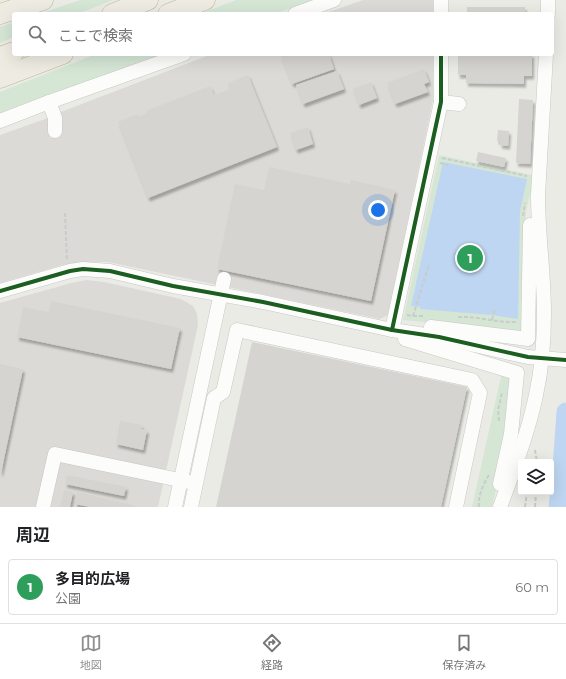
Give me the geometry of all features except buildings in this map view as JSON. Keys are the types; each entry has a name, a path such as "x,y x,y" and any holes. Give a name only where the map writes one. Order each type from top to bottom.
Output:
{"highway":[{"path":"0,14 43,0"},
{"path":"117,12 148,0"},
{"path":"173,12 205,0"},
{"path":"0,57 12,53"},
{"path":"0,78 59,56"}],"street":[{"path":"301,12 334,0"},
{"path":"441,0 441,12"},
{"path":"548,0 548,12"},
{"path":"0,121 178,56"},
{"path":"440,56 441,102 403,323 398,337 517,373 511,434 495,507"},
{"path":"0,291 83,269 110,271 173,286 221,294 412,325 528,339 530,215 546,56"},
{"path":"49,102 55,118 55,131"},
{"path":"441,102 459,104"},
{"path":"500,507 523,444 545,358 544,312 538,214 532,196"},
{"path":"175,507 224,279"},
{"path":"403,323 439,337 528,357 566,360"},
{"path":"191,507 214,398 223,392 236,330 472,380 480,393 456,507"},
{"path":"43,507 55,454 195,484"}],"path":[{"path":"448,165 440,163 441,158 531,177"},
{"path":"523,219 532,196"},
{"path":"65,213 67,272"},
{"path":"403,323 429,264"},
{"path":"492,321 495,308"},
{"path":"403,323 429,317"},
{"path":"452,318 475,317 492,321 520,322"},
{"path":"499,423 499,405 508,370"},
{"path":"535,450 536,459"},
{"path":"479,507 482,485 489,474"},
{"path":"525,507 527,495"},
{"path":"535,507 536,495"}],"shaded area":[{"path":"363,0 433,0 433,12 329,12"},
{"path":"207,56 433,56 433,100 388,315 380,319 108,262 84,262 62,265 0,283 0,135 48,118 50,138 59,138 61,112"},
{"path":"87,280 104,282 181,299 193,306 197,314 198,325 158,507 0,507 0,303"}],"green space":[{"path":"80,0 114,0 82,12 45,12"},
{"path":"236,0 313,0 280,12 205,12"},
{"path":"12,23 12,38 0,43 0,27"},
{"path":"91,56 159,56 0,113 0,92"},
{"path":"439,155 532,175 533,182 526,211 522,332 403,320"},
{"path":"502,372 511,375 509,433 492,507 472,507"}],"water":[{"path":"443,162 527,179 520,211 518,319 491,315 420,309 420,307 411,306"}],"waterway":[{"path":"558,507 566,412"}],"cycle path":[{"path":"392,330 441,102 441,56"},
{"path":"0,291 70,271 83,269 110,271 173,286 263,302 392,330 439,337 528,357 566,360"}],"place":[{"name":"多目的広場","path":"470,258"}]}
